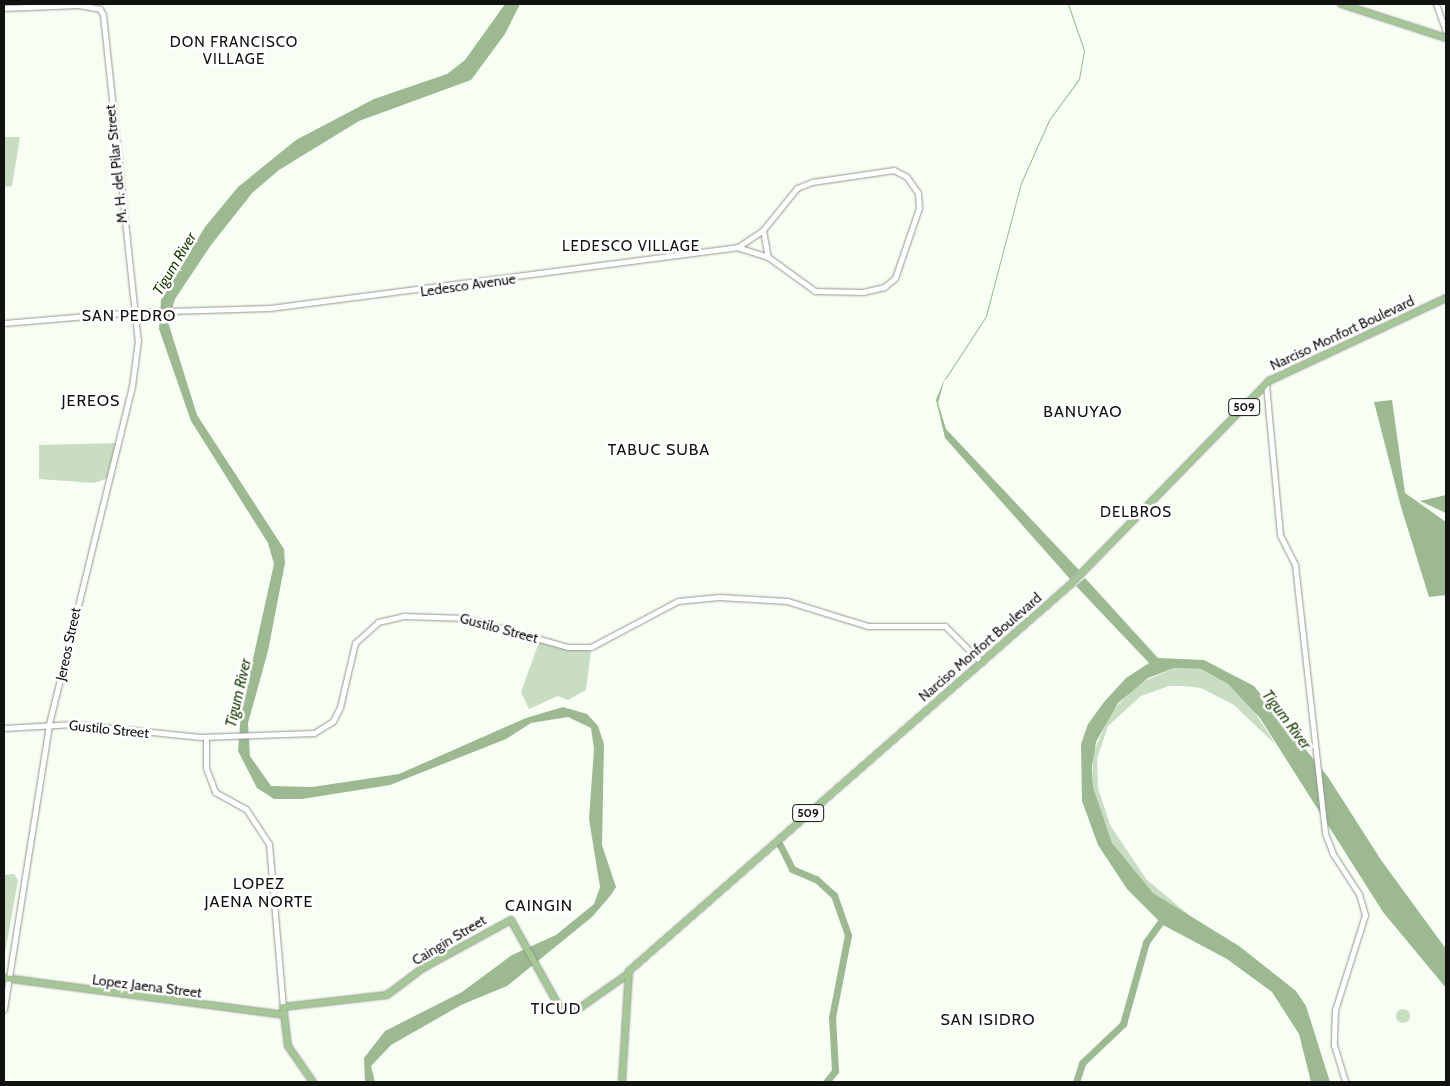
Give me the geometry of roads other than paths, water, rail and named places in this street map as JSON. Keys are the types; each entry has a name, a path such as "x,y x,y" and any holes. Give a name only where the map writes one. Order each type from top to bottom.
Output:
{"main road":[{"path":"1341,4 1446,38"},
{"name":"Narciso Monfort Boulevard","path":"628,974 1112,546 1266,384 1446,298"},
{"name":"Caingin Street","path":"283,1007 387,995 423,968 511,920 525,939 560,1008 573,1010 598,999 628,974"},
{"path":"622,1082 628,974"},
{"name":"Lopez Jaena Street","path":"6,978 284,1015"},
{"path":"283,1007 291,1055 313,1082"}],"street":[{"path":"4,8 35,4"},
{"name":"M. H. del Pilar Street","path":"35,4 78,5 100,9 103,15 114,145 135,312"},
{"path":"1436,4 1446,31"},
{"path":"880,170 902,172 915,184 919,208 890,284 828,295 815,291 768,257 737,247 763,230 797,188 815,182 880,170"},
{"path":"763,230 768,257"},
{"name":"Ledesco Avenue","path":"4,323 148,311 198,312 368,298 737,247"},
{"name":"Jereos Street","path":"4,1009 6,978 49,724 136,370 135,312"},
{"path":"1266,384 1280,535 1295,565 1320,761 1325,833 1333,854 1360,894 1365,915 1335,1010 1334,1045 1345,1082"},
{"name":"Gustilo Street","path":"4,728 49,724 206,737 306,735 333,721 345,695 355,644 386,619 458,617 568,647 591,646 678,601 770,600 803,604 868,626 945,626 981,662"},
{"path":"206,737 206,768 215,792 246,809 269,844 283,1007"}],"waterway":[{"path":"945,379 986,316 1021,183 1049,120 1079,79 1084,50 1068,4"},
{"path":"780,845 792,869 816,879 834,895 848,935 832,1017 835,1071 826,1082"},
{"path":"1076,1082 1082,1063 1123,1024 1146,942 1165,916"}],"district":[{"name":"DON FRANCISCO VILLAGE","path":"234,50"},
{"name":"LEDESCO VILLAGE","path":"631,247"},
{"name":"SAN PEDRO","path":"129,316"},
{"name":"JEREOS","path":"91,401"},
{"name":"BANUYAO","path":"1083,412"},
{"name":"TABUC SUBA","path":"659,450"},
{"name":"DELBROS","path":"1136,513"},
{"name":"LOPEZ JAENA NORTE","path":"259,893"},
{"name":"CAINGIN","path":"539,906"},
{"name":"TICUD","path":"556,1009"},
{"name":"SAN ISIDRO","path":"988,1020"}],"water label":[{"name":"Tigum River","path":"175,264"},
{"name":"Tigum River","path":"239,693"},
{"name":"Tigum River","path":"1286,720"}]}
